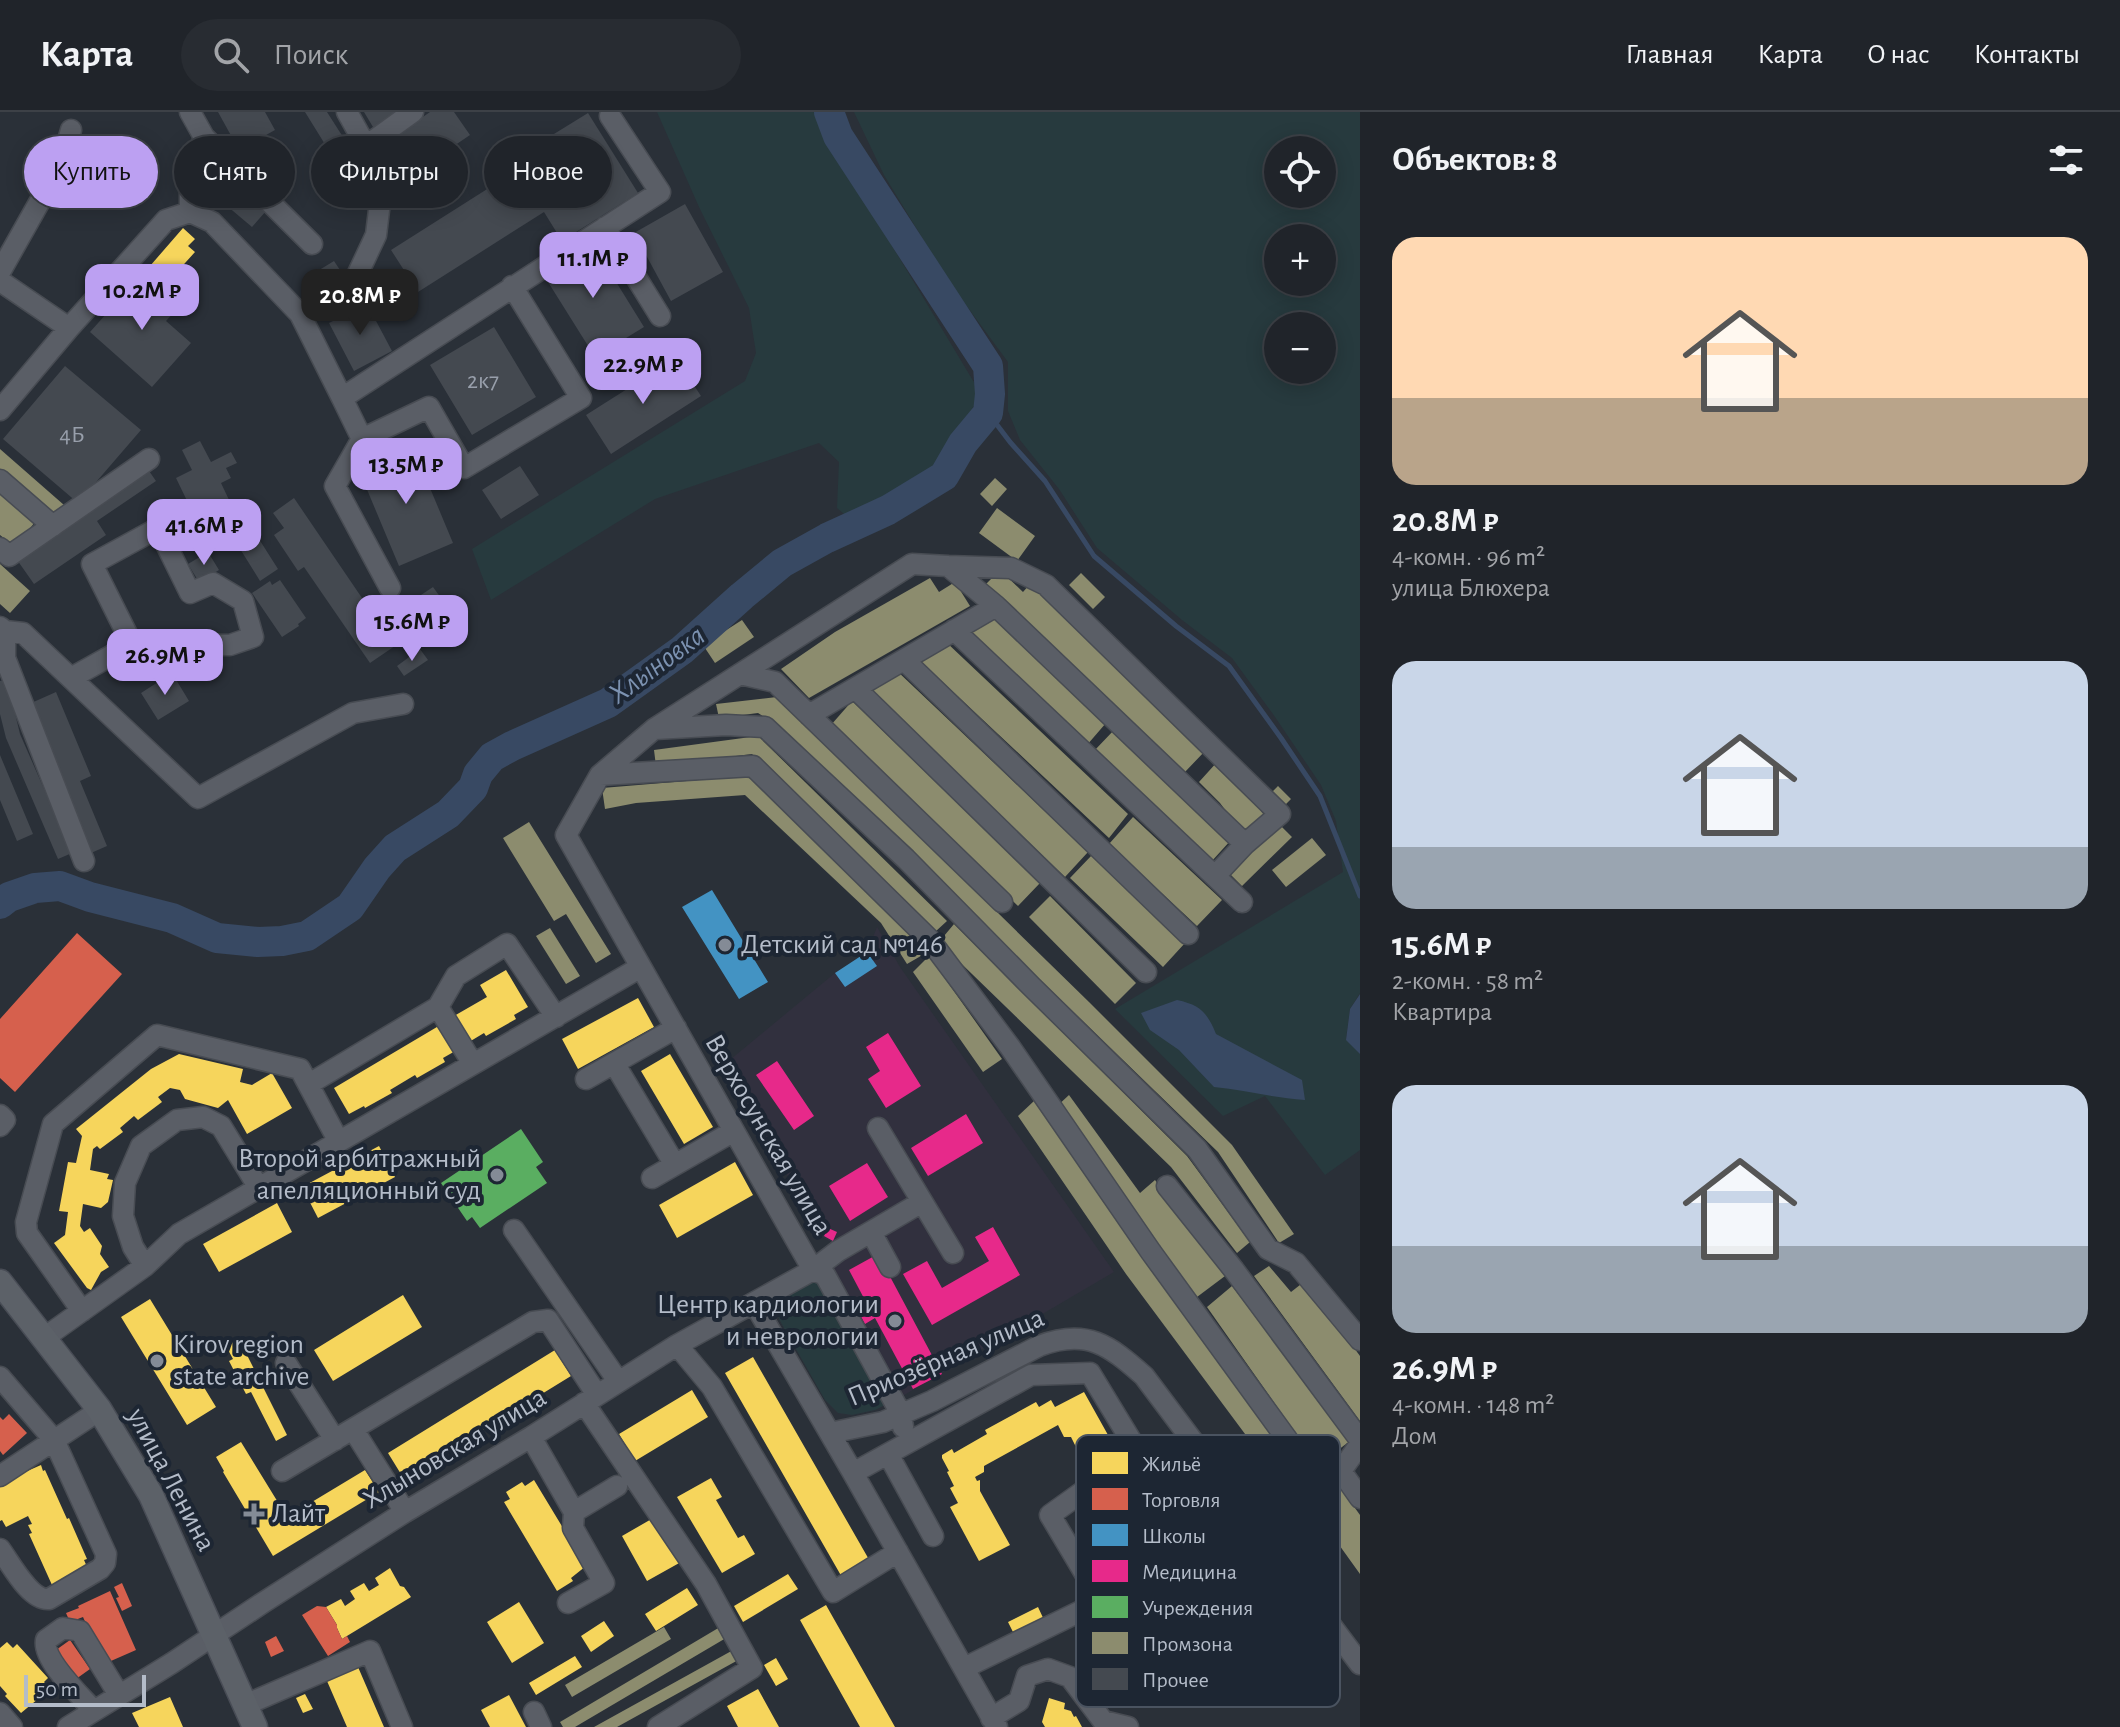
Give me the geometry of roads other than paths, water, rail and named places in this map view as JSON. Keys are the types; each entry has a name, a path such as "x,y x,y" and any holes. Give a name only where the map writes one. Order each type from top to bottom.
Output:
{"main road":[{"name":"улица Ленина","path":"1,1285 100,1410 151,1495 250,1716"}],"street":[{"path":"190,112 203,136"},
{"path":"347,112 360,136"},
{"path":"380,136 413,112"},
{"path":"342,398 660,192 610,116"},
{"path":"0,272 62,162 71,130"},
{"path":"276,208 312,244"},
{"path":"300,314 353,284 376,235 379,208"},
{"path":"0,410 166,220 190,212 212,222 300,314 362,439"},
{"path":"605,227 660,316"},
{"path":"0,281 69,328"},
{"path":"390,588 335,486 362,439 429,407 464,468 581,398 512,286"},
{"path":"0,548 9,556 149,459"},
{"path":"0,480 53,526"},
{"path":"71,678 132,644 230,645 253,637 243,601 213,583 190,593 158,528 92,564 132,644"},
{"path":"600,775 654,729 912,564 1011,568 1046,585 1280,814 1245,844 1215,876"},
{"path":"948,566 996,606 1245,844"},
{"path":"809,715 996,606"},
{"path":"84,861 9,670 3,629 23,633 198,798 353,713 403,704"},
{"path":"954,630 1242,902"},
{"path":"904,660 1188,934"},
{"path":"740,674 775,682 1002,902"},
{"path":"855,688 1146,972"},
{"path":"654,729 726,725 765,727 906,859 1197,1149 1268,1249 1296,1263 1360,1340"},
{"path":"600,775 753,766 929,939 1010,1047 1159,1264 1284,1435"},
{"name":"Верхосунская улица","path":"600,775 566,835 813,1270 754,1303"},
{"path":"309,1084 438,1007 456,976 507,944 556,1017"},
{"path":"44,1338 145,1266 179,1234 641,967"},
{"path":"438,1007 473,1064"},
{"path":"586,1079 676,1028"},
{"path":"82,1311 27,1233 26,1222 53,1124 157,1035 300,1069 339,1142"},
{"path":"614,1063 675,1165"},
{"path":"0,1115 5,1120 0,1126"},
{"path":"145,1266 133,1247 123,1216 125,1183 141,1146 177,1120 203,1117 221,1126 259,1188"},
{"path":"878,1128 953,1253"},
{"path":"652,1178 734,1131"},
{"path":"1167,1186 1234,1270 1360,1442 1341,1471 1360,1498"},
{"path":"813,1270 838,1251 922,1202"},
{"path":"514,1230 618,1381"},
{"path":"871,1232 890,1267"},
{"path":"813,1270 825,1275 901,1414 903,1430 909,1442"},
{"path":"754,1303 994,1722 1019,1701 1027,1676 1048,1669 1070,1677 1076,1685"},
{"name":"Хлыновская улица","path":"68,1727 405,1512 677,1345 754,1303"},
{"path":"282,1471 533,1322 548,1320 591,1399 706,1584 752,1668 658,1727"},
{"name":"Приозёрная улица","path":"830,1433 867,1426 901,1414 1039,1346 1072,1337 1094,1341 1117,1353 1144,1376 1188,1435"},
{"path":"677,1345 712,1387 833,1592 898,1552"},
{"path":"286,1363 335,1440"},
{"path":"853,1473 1031,1375 1090,1373 1128,1435"},
{"path":"0,1377 54,1440 106,1554 105,1563 100,1569 49,1599 42,1600 33,1595 0,1549"},
{"path":"0,1476 100,1410"},
{"path":"353,1429 405,1512"},
{"path":"531,1437 574,1512 573,1528 604,1583 568,1603"},
{"path":"888,1454 933,1536"},
{"path":"574,1512 617,1486"},
{"path":"1076,1496 1050,1515 1076,1559"},
{"path":"964,1668 1076,1613"},
{"path":"94,1711 49,1658 46,1640 63,1628 80,1631 119,1695"},
{"name":"Приозёрная улица","path":"1340,1637 1360,1664"},
{"path":"250,1716 370,1651 402,1727"},
{"path":"1092,1707 1103,1721 1128,1727"},
{"path":"0,1713 12,1727"}],"water":[{"path":"1360,994 1360,1054 1346,1040 1350,1009"},
{"path":"1177,1000 1202,1011 1216,1034 1302,1080 1305,1100 1214,1087 1179,1050 1150,1030 1141,1013"}],"waterway":[{"name":"Хлыновка","path":"0,904 9,897 35,888 60,886 172,918 217,938 258,942 307,936 350,907 395,848 448,814 473,788 478,774 492,757 608,703 682,650 782,563 888,510 944,476 963,443 988,413 988,366 838,136 829,112"},
{"path":"988,413 1045,481 1094,556 1176,626 1229,666 1320,796 1360,896"}],"place":[{"name":"Детский сад №146","path":"725,945"},
{"name":"Второй арбитражный апелляционный суд","path":"497,1175"},
{"name":"Центр кардиологии и неврологии","path":"895,1321"},
{"name":"Kirov region state archive","path":"157,1361"},
{"name":"Лайт","path":"254,1514"}]}
